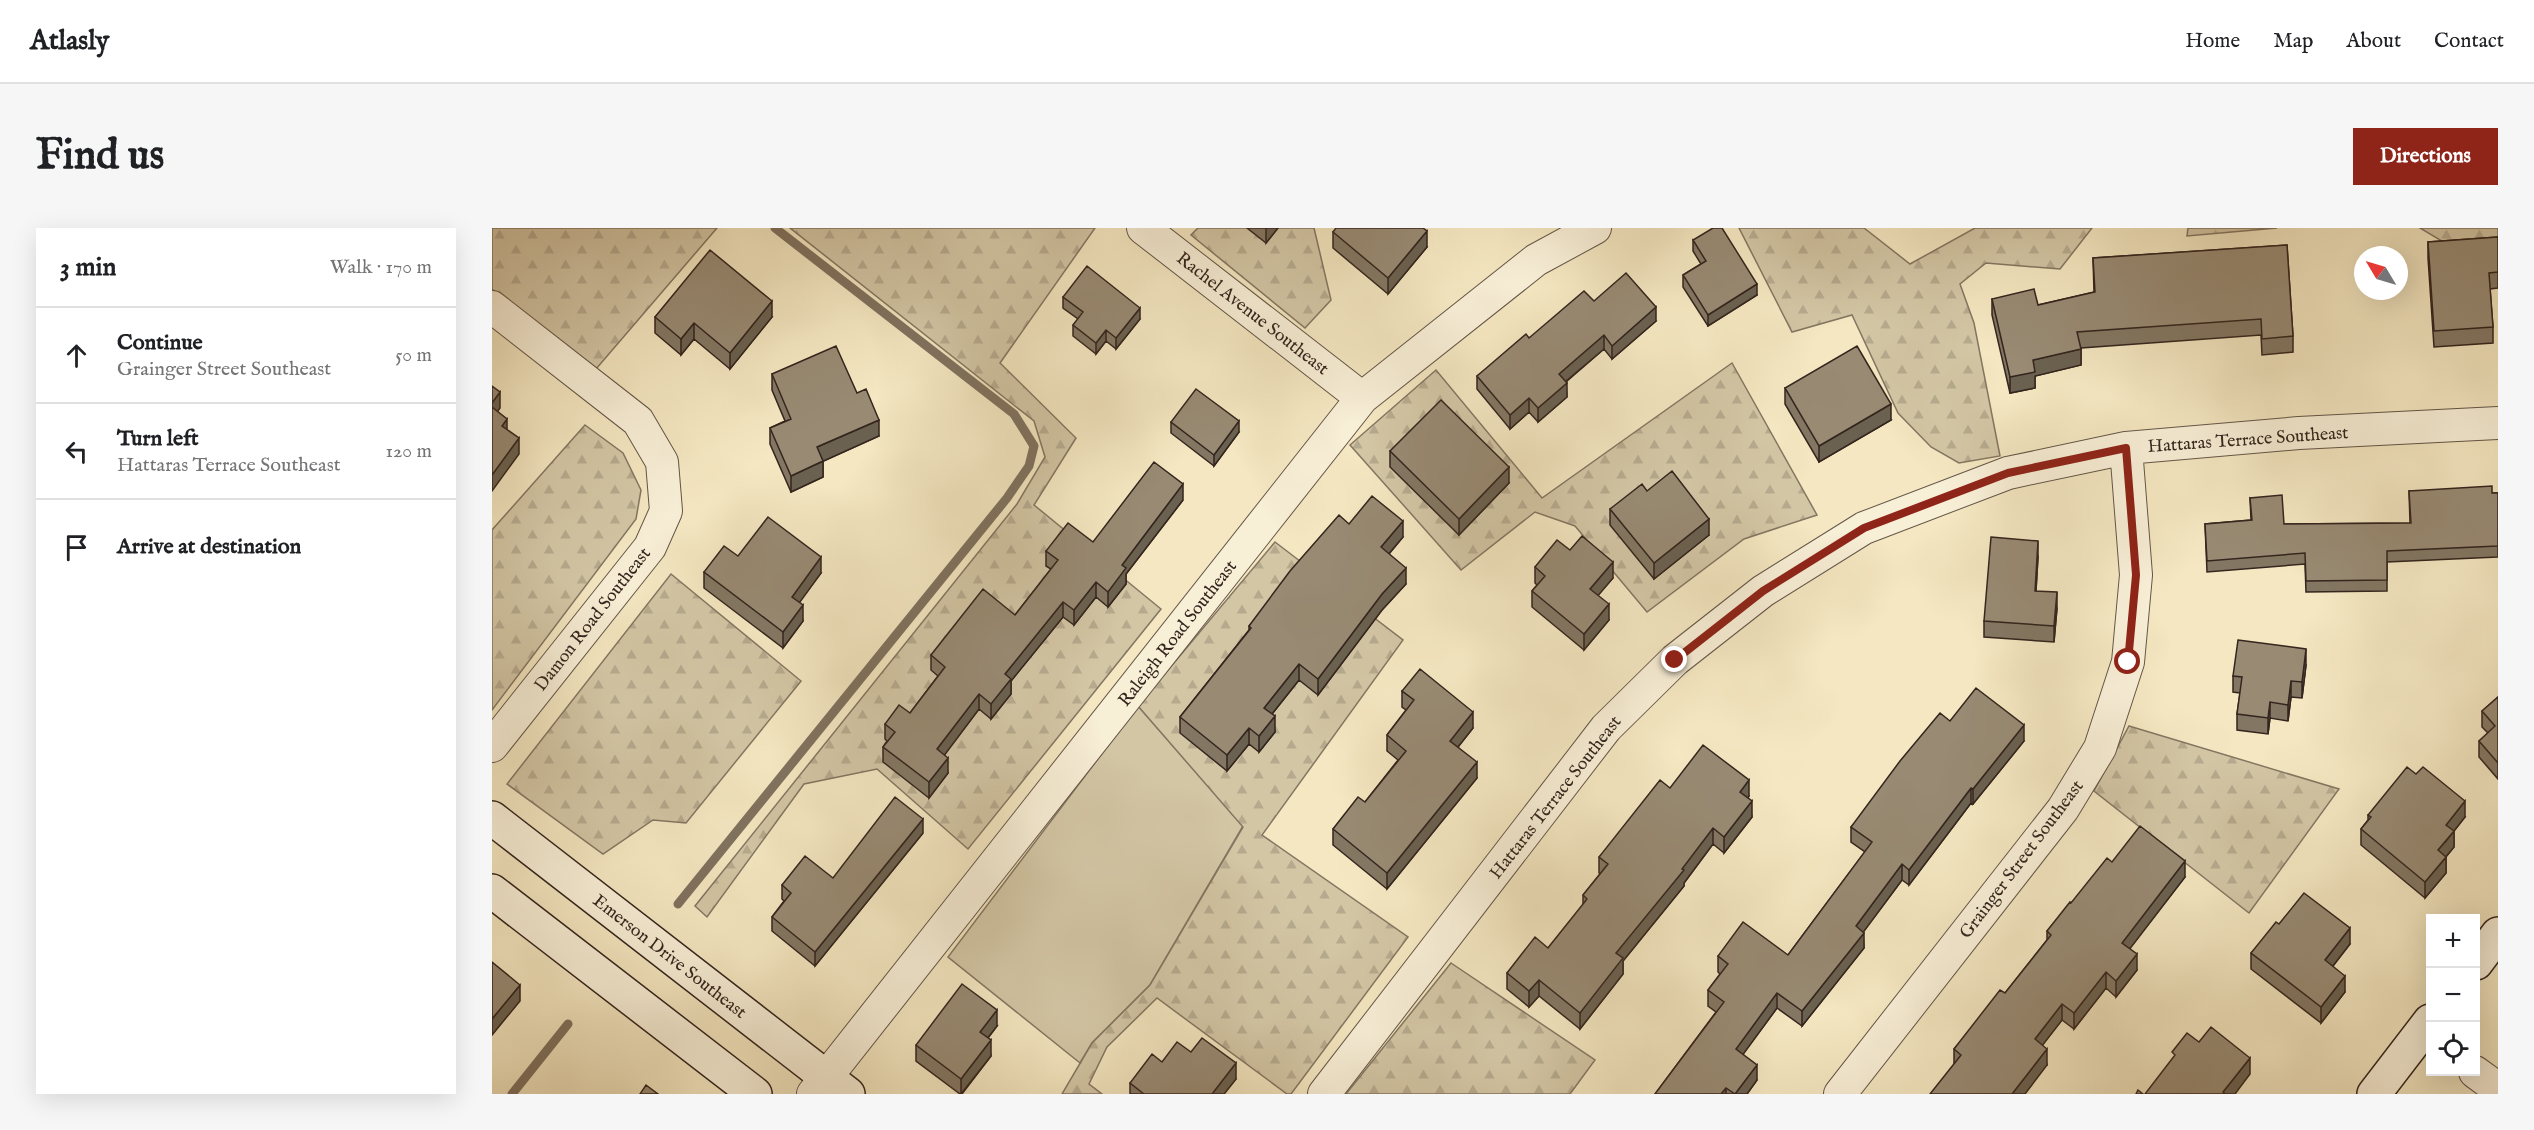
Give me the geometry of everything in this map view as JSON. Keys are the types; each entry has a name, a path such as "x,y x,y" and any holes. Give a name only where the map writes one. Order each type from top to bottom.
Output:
{"street":[{"name":"Rachel Avenue Southeast","path":"1143,228 1362,398"},
{"name":"Raleigh Road Southeast","path":"829,1088 1362,398 1536,260 1595,228"},
{"name":"Damon Road Southeast","path":"492,307 638,421 662,462 666,511 650,547 492,746"},
{"name":"Hattaras Terrace Southeast","path":"1324,1094 1606,728 1675,660 1763,591 1864,528 2008,473 2126,448 2299,433 2498,423"},
{"name":"Grainger Street Southeast","path":"1840,1094 2063,809 2100,748 2128,662 2135,586 2126,448"},
{"name":"Emerson Drive Southeast","path":"492,818 829,1088"},
{"path":"492,891 755,1094"},
{"path":"2480,956 2498,933"},
{"path":"2374,1094 2426,1031"},
{"path":"2480,1075 2498,1089"}],"green space":[{"path":"492,228 717,228 596,369 492,289"},
{"path":"790,228 1095,228 1000,363 1076,438 1034,505 1161,609 968,849 877,769 804,784 707,917 695,906 1017,504 1045,457 1034,421"},
{"path":"1198,228 1314,228 1331,300 1305,328 1191,235"},
{"path":"1739,228 1864,228 1910,264 1975,228 2092,228 2060,269 1986,263 1960,284 1974,323 2000,456 1959,463 1931,447 1898,413 1852,315 1792,332"},
{"path":"2188,228 2277,228 2187,236"},
{"path":"2420,228 2498,228 2498,251 2482,265"},
{"path":"1732,363 1817,515 1744,539 1647,612 1575,526 1535,512 1461,570 1350,445 1436,370 1542,498"},
{"path":"585,425 623,453 641,490 636,519 492,710 492,530"},
{"path":"1275,542 1403,640 1262,835 1408,937 1291,1094 1287,1094 1157,998 1107,1047 1089,1084 1102,1094 1062,1094 1092,1043 1150,985 1243,827 1138,706"},
{"path":"671,574 801,681 686,823 653,820 603,854 507,784"},
{"path":"1138,706 1243,826 1150,985 1092,1043 1080,1063 948,957"},
{"path":"2129,726 2339,789 2249,913 2094,791"},
{"path":"1451,963 1595,1060 1570,1094 1346,1094"}],"building":[{"path":"1336,228 1423,228 1427,231 1388,278 1333,232"},
{"path":"1713,228 1722,228 1757,284 1708,315 1683,275 1706,261 1693,240"},
{"path":"2498,237 2498,272 2489,273 2493,327 2434,331 2428,242"},
{"path":"2287,245 2293,336 2262,339 2261,319 2077,332 2081,349 2033,360 2035,372 2010,377 1992,299 2034,289 2038,305 2095,292 2093,258"},
{"path":"710,250 772,301 730,353 694,323 681,339 655,317"},
{"path":"1087,266 1140,308 1116,338 1106,330 1096,343 1073,325 1083,312 1063,297"},
{"path":"1626,273 1656,307 1612,346 1604,335 1559,374 1567,383 1538,408 1529,398 1510,415 1477,376 1526,334 1529,338 1584,291 1594,301"},
{"path":"836,346 857,393 866,389 879,420 817,447 823,461 791,476 770,428 791,419 772,374"},
{"path":"1857,346 1891,404 1819,446 1785,388"},
{"path":"492,386 500,392 492,403"},
{"path":"1196,389 1239,421 1214,455 1171,422"},
{"path":"1441,400 1509,467 1459,519 1390,451"},
{"path":"492,407 507,419 502,426 519,438 492,475"},
{"path":"1154,462 1183,484 1122,565 1126,568 1108,592 1096,582 1074,610 1063,602 1005,674 1011,679 991,704 979,694 937,749 948,758 929,782 883,747 895,732 885,724 899,705 910,713 945,667 931,655 983,589 1015,615 1058,560 1046,551 1068,523 1093,542"},
{"path":"1672,471 1709,519 1654,563 1610,509 1642,484 1647,491"},
{"path":"2492,486 2492,493 2498,493 2498,546 2387,551 2387,580 2306,581 2305,553 2207,561 2205,524 2252,520 2250,498 2282,495 2284,524 2411,523 2409,491"},
{"path":"1372,496 1403,521 1381,547 1406,568 1382,594 1318,679 1299,664 1264,708 1275,716 1259,736 1249,728 1227,755 1180,717 1251,628 1249,626 1290,571 1339,515 1349,524"},
{"path":"768,517 821,557 792,597 803,605 783,632 704,572 724,546 738,556"},
{"path":"1582,536 1613,562 1590,589 1609,604 1584,634 1532,591 1545,576 1535,567 1557,540 1570,550"},
{"path":"1991,537 2038,541 2035,591 2057,592 2054,626 1984,621"},
{"path":"2238,640 2306,649 2302,682 2291,681 2288,705 2270,702 2268,718 2237,714 2242,677 2233,676"},
{"path":"1420,669 1473,712 1450,741 1477,762 1387,873 1333,829 1358,797 1365,802 1406,751 1387,735 1414,700 1402,691"},
{"path":"1976,688 2024,725 1973,789 1971,788 1909,870 1902,864 1856,926 1864,933 1802,1011 1777,993 1736,1049 1757,1065 1735,1094 1726,1088 1721,1094 1655,1094 1724,1002 1708,990 1728,964 1718,956 1743,922 1788,955 1872,842 1851,827 1900,761 1940,713 1950,721"},
{"path":"2498,697 2498,763 2479,741 2495,726 2482,711"},
{"path":"1703,745 1749,780 1740,792 1752,801 1724,837 1713,828 1682,869 1684,870 1616,953 1623,958 1580,1013 1539,980 1529,991 1507,973 1535,937 1548,948 1587,899 1583,895 1608,864 1599,857 1660,780 1670,788"},
{"path":"2407,767 2416,774 2423,767 2465,801 2446,825 2454,831 2438,850 2446,857 2425,882 2361,829 2371,817 2368,815"},
{"path":"895,797 923,819 815,952 772,917 791,893 782,885 805,856 833,878"},
{"path":"2140,826 2185,861 2122,943 2137,954 2116,981 2106,972 2074,1013 2062,1004 2035,1039 2047,1049 2012,1094 1930,1094 1961,1055 1954,1049 2000,990 2005,993 2051,935 2047,931 2070,902 2107,858 2112,862"},
{"path":"2304,893 2350,928 2325,960 2345,976 2321,1007 2251,953"},
{"path":"492,962 520,985 492,1019"},
{"path":"962,984 997,1010 980,1032 991,1040 961,1079 916,1045"},
{"path":"2211,1027 2250,1058 2223,1092 2225,1094 2145,1094 2175,1055 2172,1052 2187,1033 2199,1042"},
{"path":"1202,1038 1236,1063 1212,1094 1144,1094 1130,1083 1152,1054 1162,1062 1177,1042 1191,1052"},
{"path":"646,1085 658,1094 640,1094"}],"waterway":[{"path":"678,904 1007,498 1029,466 1034,446 1014,414 775,228"},
{"path":"512,1094 568,1024"}],"route":[{"path":"1675,660 1763,591 1864,528 2008,473 2126,448 2136,575 2128,662"}]}
